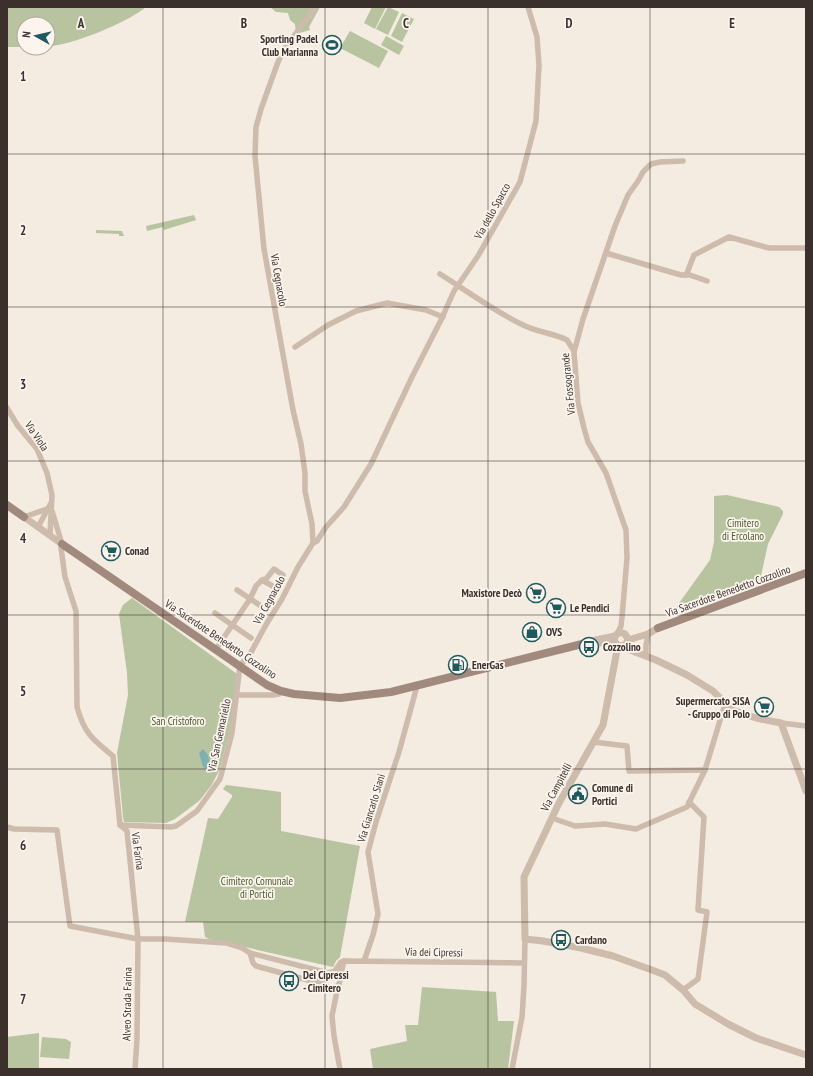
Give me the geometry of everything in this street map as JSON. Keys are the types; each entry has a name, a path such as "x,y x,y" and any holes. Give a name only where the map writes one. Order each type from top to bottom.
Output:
{"main road":[{"name":"Via Sacerdote Benedetto Cozzolino","path":"7,505 24,517"},
{"name":"Via Sacerdote Benedetto Cozzolino","path":"62,544 267,685 281,691 340,698 391,692 513,660 590,642"},
{"name":"Via Sacerdote Benedetto Cozzolino","path":"658,628 806,573"}],"street":[{"name":"Via Cegnacolo","path":"313,543 312,524 305,491 302,444 293,410 264,249 255,156 256,127 278,62 284,49 316,7"},
{"name":"Via dello Spacco","path":"459,285 480,252 520,182 536,121 539,65 537,37 528,7"},
{"name":"Via Fossogrande","path":"622,617 627,558 626,530 606,473 588,442 578,403 574,352 583,319 622,206 643,172 651,164 683,160"},
{"path":"685,275 694,255 730,237 769,248 806,248"},
{"path":"606,253 681,275 690,275 706,281"},
{"path":"440,274 459,285 484,303 523,325 567,340 574,352"},
{"name":"Via Cegnacolo","path":"240,665 249,656 282,599 298,567 313,543 317,541 326,527 344,507 371,464 454,291 459,285"},
{"path":"295,347 328,325 356,312 387,303 426,310 442,317"},
{"name":"Via Viola","path":"7,408 18,426 37,449 47,473 52,501 49,510 38,527"},
{"path":"24,517 49,510 62,544"},
{"name":"Via Viola","path":"49,510 50,534"},
{"name":"Via Sacerdote Benedetto Cozzolino","path":"24,517 50,534 62,544"},
{"name":"Via Farina","path":"62,544 61,548 65,577 76,611 77,707 80,719 92,738 113,756 120,824 127,831 138,939"},
{"path":"216,649 250,599 256,586 262,580"},
{"path":"237,590 267,610"},
{"path":"215,613 251,638"},
{"path":"622,617 621,626 614,640 623,642 643,655 687,675 713,692 732,710 740,714 781,723 806,726"},
{"path":"622,617 623,642"},
{"name":"Via Sacerdote Benedetto Cozzolino","path":"590,642 623,642 648,634 658,628"},
{"name":"Via Sacerdote Benedetto Cozzolino","path":"623,642 658,628"},
{"name":"Via Sacerdote Benedetto Cozzolino","path":"590,642 616,635 621,632 623,642"},
{"path":"643,655 648,634"},
{"name":"Via Campitelli","path":"525,939 524,877 552,818 603,725 623,642"},
{"name":"Via San Gennariello","path":"120,824 171,827 176,826 197,811 220,779 232,733 238,695 240,665"},
{"name":"Via Giancarlo Siani","path":"364,961 373,935 378,914 368,852 376,822 399,752 417,686"},
{"name":"Via San Gennariello","path":"238,695 273,695 279,694 281,691"},
{"path":"552,818 575,826 605,824 636,829 687,807 705,770 725,704"},
{"path":"781,723 805,788"},
{"path":"593,742 627,746 629,771 705,770"},
{"path":"683,990 698,979 707,912 698,910 704,816 689,802"},
{"path":"7,827 14,829 58,830 70,926 138,939 165,938 226,943 242,948 250,953 339,975 340,977"},
{"name":"Alveo Strada Farina","path":"135,1069 137,1039 138,939"},
{"path":"512,1069 522,1017 525,939 559,943 612,956 665,975 683,990 695,1004 728,1024 756,1038 806,1055"},
{"path":"250,953 253,964 256,966 311,981 324,982 329,988 334,1004"},
{"path":"324,982 325,977 344,961"},
{"path":"340,1069 332,1016 344,961"},
{"name":"Via dei Cipressi","path":"344,961 524,963"},
{"path":"329,988 335,988 338,986"}],"green space":[{"path":"7,7 146,7 138,13 99,32 84,38 56,45 56,16 16,16 16,47 7,47"},
{"path":"270,7 320,7 309,27 310,30 296,34 295,24 290,20 288,13 276,12"},
{"path":"372,7 386,7 375,29 364,23"},
{"path":"388,7 399,12 388,35 376,29"},
{"path":"402,13 414,19 402,42 391,36"},
{"path":"350,31 388,51 379,68 340,48"},
{"path":"386,36 404,46 399,55 381,45"},
{"path":"194,215 196,220 164,230 163,227 147,231 146,226"},
{"path":"96,230 122,231 124,236 119,236 119,234 96,233"},
{"name":"Cimitero di Ercolano","path":"727,495 779,507 783,511 783,514 768,544 760,580 677,609 677,606 710,560 714,542 714,496"},
{"name":"San Cristoforo","path":"132,598 237,674 230,731 219,771 211,786 199,801 175,819 166,823 124,822 123,817 117,753 128,695 127,673 119,614 123,605"},
{"name":"Cimitero Comunale di Portici","path":"226,785 281,792 281,831 360,846 340,957 333,967 209,939 205,937 203,922 185,922 208,818 218,819 232,797 232,795 223,789"},
{"path":"422,987 496,992 498,1021 514,1021 508,1069 373,1069 370,1049 407,1041 405,1025 418,1025"},
{"path":"39,1033 39,1069 7,1069 7,1037"},
{"path":"42,1037 66,1039 71,1042 69,1059 40,1057"}],"water":[{"path":"203,749 208,755 210,763 207,769 203,767 199,753"}],"place":[{"name":"Sporting Padel Club Marianna","path":"332,45"},
{"name":"Conad","path":"111,551"},
{"name":"Maxistore Decò","path":"536,593"},
{"name":"Le Pendici","path":"556,608"},
{"name":"OVS","path":"532,632"},
{"name":"Cozzolino","path":"589,647"},
{"name":"EnerGas","path":"458,665"},
{"name":"Supermercato SISA - Gruppo di Polo","path":"764,707"},
{"name":"Comune di Portici","path":"578,794"},
{"name":"Cardano","path":"561,940"},
{"name":"Dei Cipressi - Cimitero","path":"289,981"}]}
